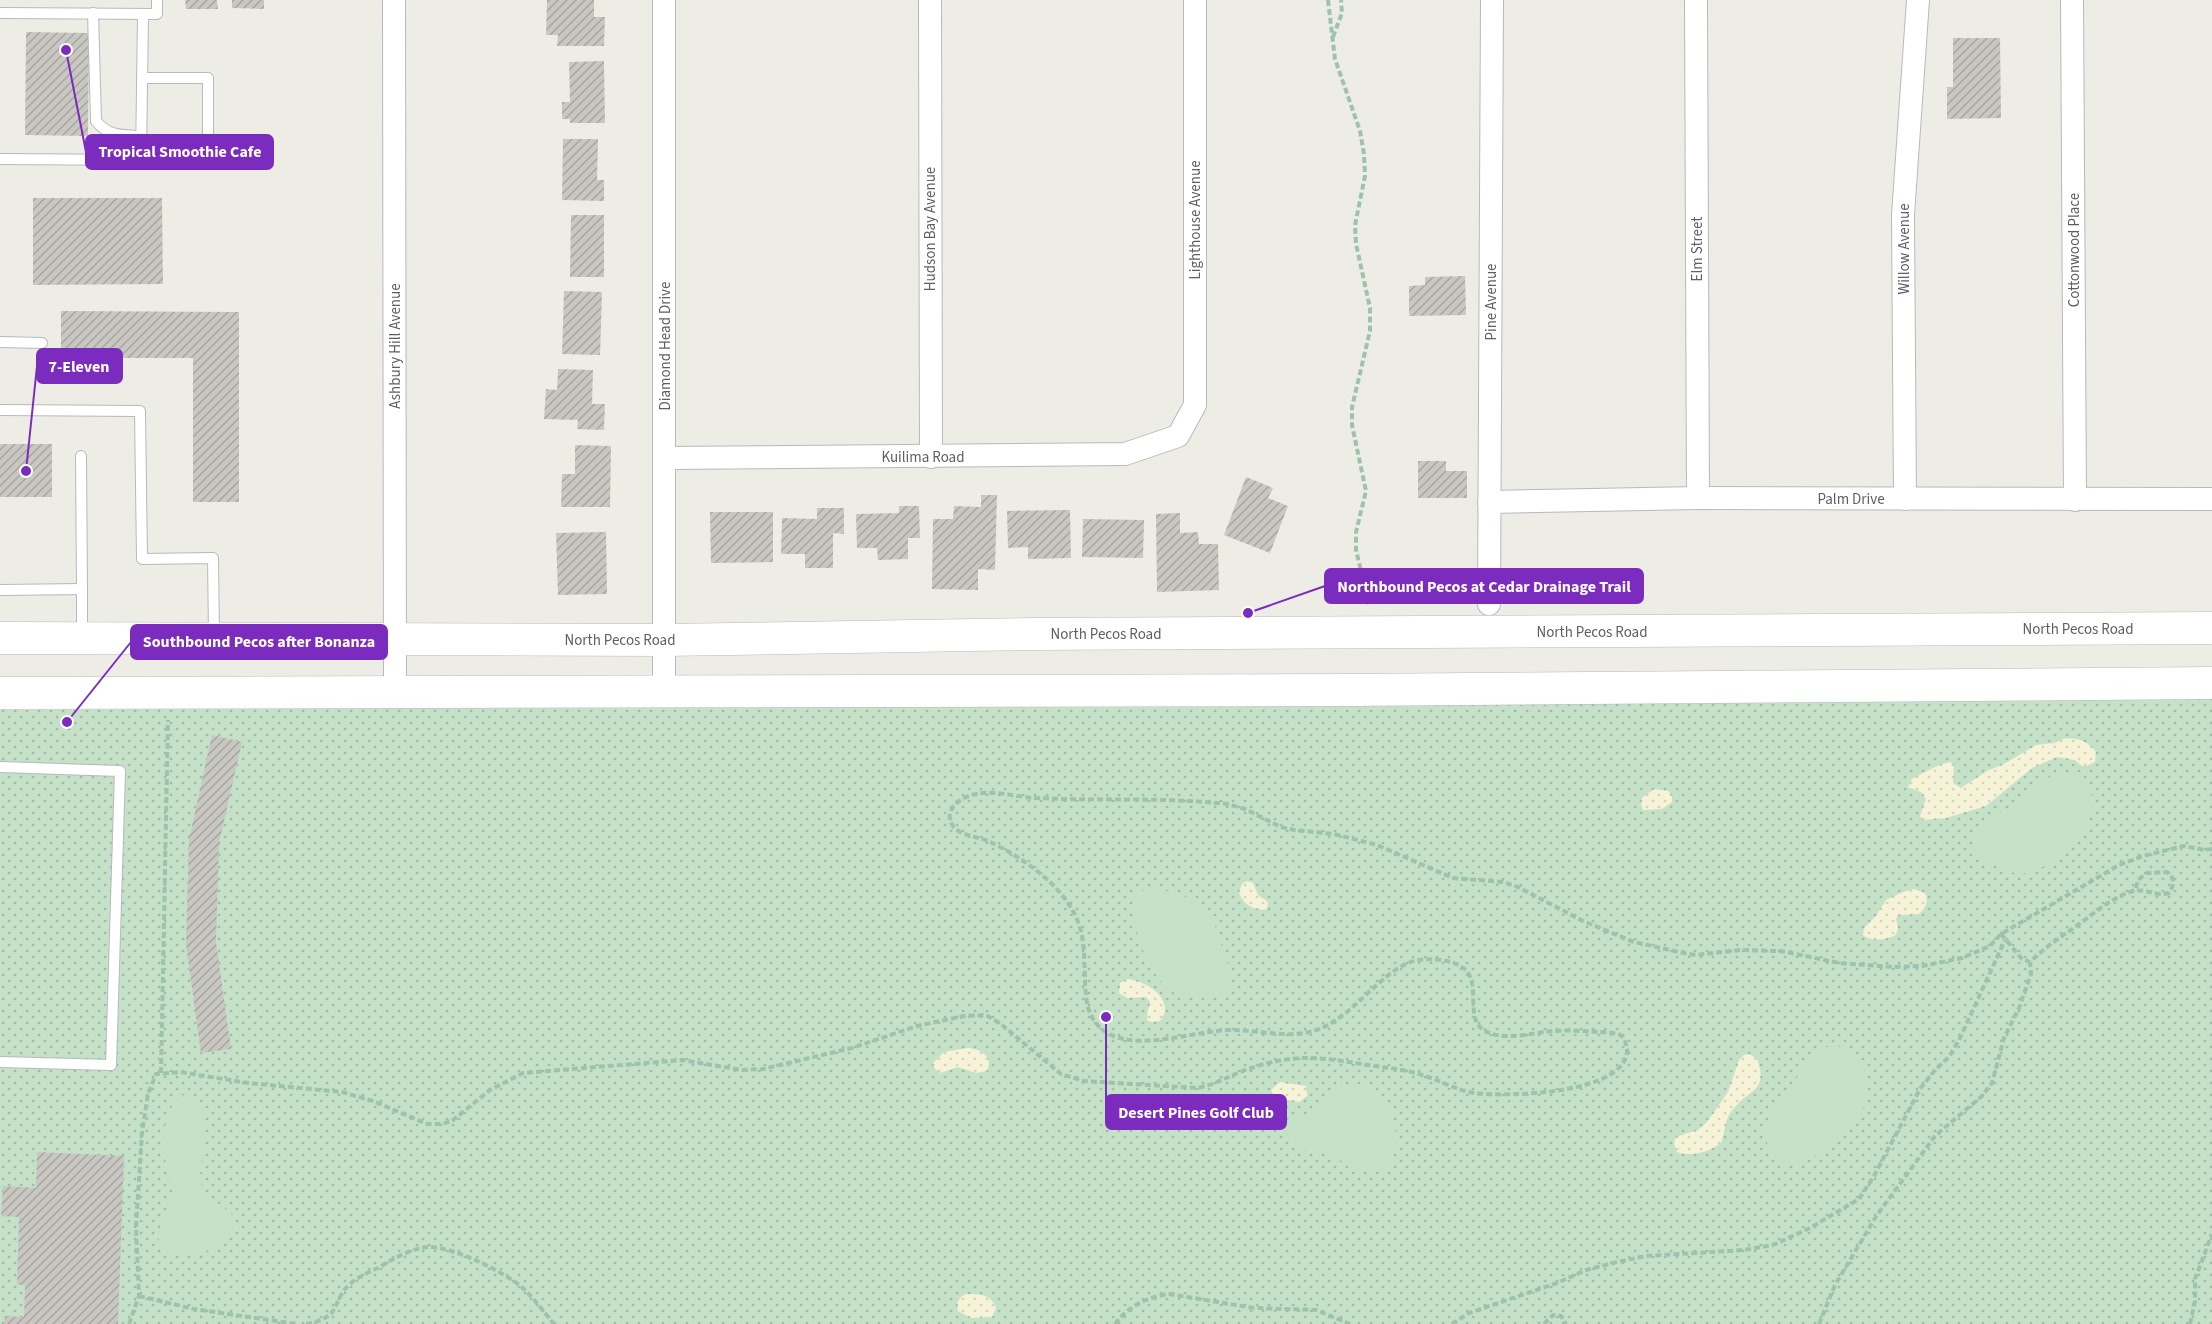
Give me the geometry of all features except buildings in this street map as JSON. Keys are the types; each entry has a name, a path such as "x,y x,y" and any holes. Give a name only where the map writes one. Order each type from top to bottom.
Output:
{"main road":[{"name":"North Pecos Road","path":"0,638 664,640 1046,634 2212,628"},
{"path":"0,693 1347,690 2212,683"}],"street":[{"name":"Ashbury Hill Avenue","path":"394,0 395,691"},
{"name":"Diamond Head Drive","path":"664,0 664,692"},
{"name":"Hudson Bay Avenue","path":"930,0 931,457"},
{"name":"Lighthouse Avenue","path":"1178,436 1194,405 1195,0"},
{"name":"Pine Avenue","path":"1489,604 1492,0"},
{"name":"Elm Street","path":"1696,0 1698,498"},
{"name":"Willow Avenue","path":"1905,499 1903,215 1918,0"},
{"name":"Cottonwood Place","path":"2072,0 2075,500"},
{"name":"Kuilima Road","path":"665,458 1125,454 1178,436"},
{"name":"Palm Drive","path":"1489,502 1698,498 2212,499"}],"lane":[{"path":"0,13 157,14 157,0"},
{"path":"93,13 96,122 105,131 115,135 142,136"},
{"path":"141,160 143,14"},
{"path":"0,159 208,161 208,78 142,78"},
{"path":"0,342 42,343"},
{"path":"0,410 140,411 142,560 213,558 214,639"},
{"path":"81,456 82,638"},
{"path":"0,590 82,589"},
{"path":"0,767 120,771 111,1065 0,1062"}],"path":[{"path":"1328,0 1335,59 1360,131 1364,154 1365,176 1355,234 1370,308 1370,331 1352,406 1352,425 1366,491 1356,532 1356,550 1370,610"},
{"path":"1332,38 1342,13 1341,0"},
{"path":"161,1073 168,715"},
{"path":"129,1324 139,1296 136,1227 140,1155 148,1094 156,1074 161,1073 180,1072 255,1084 342,1092 373,1101 427,1124 441,1124 452,1121 490,1090 523,1073 683,1060 742,1070 763,1069 852,1048 917,1026 964,1016 986,1015 1001,1024 1061,1074 1084,1081 1106,1083 1197,1088 1212,1085 1242,1071 1285,1058 1306,1058 1395,1068 1420,1074 1471,1092 1529,1093 1574,1089 1594,1084 1623,1063 1627,1053 1625,1040 1619,1034 1557,1030 1508,1037 1493,1035 1481,1027 1474,1016 1471,978 1465,969 1449,961 1435,960 1416,961 1395,970 1350,1011 1316,1031 1278,1034 1230,1030 1149,1040 1133,1040 1111,1035 1101,1030 1090,1013 1085,996 1080,927 1066,901 1032,865 985,840 966,835 953,826 949,818 956,804 965,797 980,793 1035,798 1098,798 1227,804 1245,809 1287,829 1334,834 1377,844 1453,878 1503,882 1518,887 1583,921 1634,942 1696,955 1740,950 1781,951 1839,963 1894,967 1922,966 1962,958 1990,946 2001,934 2119,865 2143,856 2184,846 2212,849"},
{"path":"1819,1324 1835,1285 1877,1215 1935,1136 1982,1096 1992,1083 2004,1038 2019,1008 2031,975 2030,962 2042,950 2104,904 2136,891 2150,892 2160,896 2169,893 2174,884 2173,877 2167,872 2147,873 2138,880 2136,891"},
{"path":"2001,934 2022,959 2030,962"},
{"path":"1452,1324 1469,1313 1557,1283 1587,1270 1613,1263 1646,1256 1744,1250 1773,1245 1810,1228 1859,1199 1874,1176 1920,1089 1949,1057 1960,1038 2005,940"},
{"path":"2190,1324 2195,1301 2195,1279 2212,1234"},
{"path":"306,1324 319,1322 335,1310 349,1284 407,1252 429,1247 453,1252 496,1271 522,1287 554,1324"},
{"path":"1115,1324 1121,1315 1138,1303 1169,1294 1254,1308 1316,1310 1350,1324"},
{"path":"139,1296 194,1309 297,1324"},
{"path":"1544,1324 1550,1317 1557,1315 1561,1316 1566,1324"}],"green space":[{"path":"2212,697 2212,1324 0,1324 0,710"},
{"path":"2062,773 2079,777 2085,782 2092,796 2093,805 2083,831 2063,854 2037,870 2023,874 2009,872 1978,856 1972,839 1979,827 2013,805 2047,778"},
{"path":"1145,889 1163,890 1183,895 1209,916 1214,923 1232,977 1229,989 1215,995 1180,995 1163,984 1148,961 1134,919 1136,896"},
{"path":"1831,1046 1848,1050 1860,1063 1868,1082 1866,1102 1854,1121 1832,1143 1807,1160 1786,1164 1772,1152 1767,1143 1765,1133 1767,1123 1776,1104 1810,1059 1820,1050"},
{"path":"1351,1085 1367,1085 1378,1093 1387,1104 1393,1119 1396,1149 1391,1161 1381,1169 1359,1170 1324,1152 1295,1148 1287,1140 1286,1127 1312,1110 1335,1090"},
{"path":"183,1095 196,1099 203,1108 205,1133 202,1186 207,1194 232,1215 232,1226 227,1236 218,1245 193,1255 181,1256 170,1254 162,1248 159,1242 159,1229 172,1195 164,1151 164,1133 172,1107"}],"sand":[{"path":"2063,739 2077,739 2089,745 2096,752 2095,762 2082,766 2075,760 2057,757 2032,768 1986,806 1946,818 1923,820 1920,816 1926,799 1921,792 1908,787 1912,779 1950,762 1954,765 1953,783 1961,788 1987,771 2036,745 2054,743"},
{"path":"1654,789 1668,791 1672,796 1672,802 1662,809 1643,810 1642,798"},
{"path":"1247,881 1253,883 1258,895 1268,902 1267,909 1254,908 1243,900 1239,892 1242,884"},
{"path":"1914,889 1925,893 1926,904 1919,914 1898,915 1896,935 1879,940 1863,935 1864,928 1876,916 1886,900"},
{"path":"1128,979 1143,983 1162,999 1165,1006 1160,1021 1147,1020 1150,1002 1146,997 1127,998 1119,993 1120,983"},
{"path":"968,1048 985,1055 989,1062 987,1071 976,1073 958,1067 940,1073 934,1068 933,1063 944,1052"},
{"path":"1749,1054 1757,1059 1761,1078 1754,1090 1737,1105 1729,1116 1721,1143 1700,1153 1677,1152 1674,1144 1676,1137 1698,1130 1707,1122 1728,1092 1739,1060"},
{"path":"1280,1082 1306,1086 1307,1096 1299,1102 1274,1097 1271,1090"},
{"path":"966,1294 988,1297 996,1308 992,1317 971,1318 958,1311 957,1303"}],"place":[{"name":"Tropical Smoothie Cafe","path":"66,50"},
{"name":"7-Eleven","path":"26,471"},
{"name":"Northbound Pecos at Cedar Drainage Trail","path":"1248,613"},
{"name":"Southbound Pecos after Bonanza","path":"67,722"},
{"name":"Desert Pines Golf Club","path":"1106,1017"}]}
